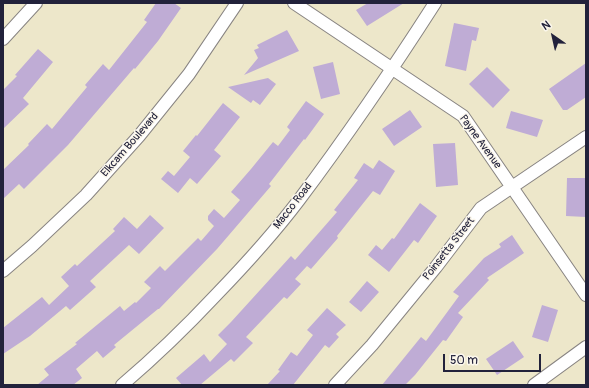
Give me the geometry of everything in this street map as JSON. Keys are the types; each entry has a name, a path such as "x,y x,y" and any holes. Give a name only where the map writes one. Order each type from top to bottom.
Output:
{"street":[{"path":"3,40 36,3"},
{"name":"Elkcam Boulevard","path":"3,271 86,195 139,136 189,74 237,3"},
{"name":"Payne Avenue","path":"294,3 463,116 586,295"},
{"name":"Macco Road","path":"122,385 186,326 245,265 299,200 393,68 435,3"},
{"name":"Poinsetta Street","path":"335,385 372,345 436,267 481,208 586,137"},
{"path":"534,385 586,347"}],"building":[{"path":"156,3 174,3 181,8 158,41 135,69 134,68 68,145 24,189 19,184 3,199 3,170 29,145 28,144 47,124 52,129 87,87 85,85 103,64 109,70 147,22 144,20"},
{"path":"368,3 404,3 367,26 356,10"},
{"path":"454,23 479,28 476,41 472,40 466,71 445,66"},
{"path":"287,30 299,51 244,75 258,58 254,50 259,48 257,45"},
{"path":"38,49 53,62 23,98 29,104 3,129 3,90 17,76 15,75"},
{"path":"333,62 340,94 321,99 313,67"},
{"path":"586,63 586,97 567,110 563,110 549,89"},
{"path":"487,67 510,90 493,108 469,84"},
{"path":"268,78 276,84 260,105 253,100 251,103 228,87"},
{"path":"306,101 324,114 269,184 271,186 217,249 159,309 114,345 116,347 103,358 97,351 76,369 82,378 73,385 37,385 49,375 44,369 77,344 75,343 120,306 124,311 135,302 136,303 151,288 144,282 160,266 165,271 198,238 201,241 214,226 208,220 208,216 214,209 224,218 240,200 231,192 273,142 278,146 290,130 287,127"},
{"path":"223,103 240,117 214,150 221,156 197,184 190,178 178,193 161,179 168,171 174,176 190,157 183,151"},
{"path":"410,110 422,127 394,146 382,129"},
{"path":"511,111 543,120 537,137 506,128"},
{"path":"455,143 458,185 436,187 433,144"},
{"path":"379,160 395,171 380,195 373,191 337,236 338,238 311,269 307,266 295,279 301,284 287,299 284,297 246,337 253,343 234,362 231,359 200,385 182,385 176,378 204,354 210,362 227,344 218,335 291,256 295,260 337,212 334,210 358,180 354,178 364,163 373,169"},
{"path":"567,178 586,178 586,217 566,216"},
{"path":"420,203 437,216 418,243 414,240 389,272 368,255 376,245 382,250 392,238 394,239"},
{"path":"150,215 164,228 139,254 129,245 90,281 96,287 70,310 66,306 30,336 3,354 3,328 42,297 49,305 69,286 61,277 75,264 77,266 115,231 113,229 124,217 137,229"},
{"path":"512,235 524,253 487,278 489,280 458,313 463,317 446,341 443,340 405,385 382,385 421,337 426,341 459,296 453,292 484,258 501,247 499,244"},
{"path":"367,281 379,292 361,312 349,302"},
{"path":"542,305 558,310 548,342 532,337"},
{"path":"327,308 346,325 336,334 339,337 329,348 325,345 293,385 267,385 280,371 278,370 291,352 297,356 313,335 307,330"},
{"path":"513,341 524,357 497,375 486,359"}]}
